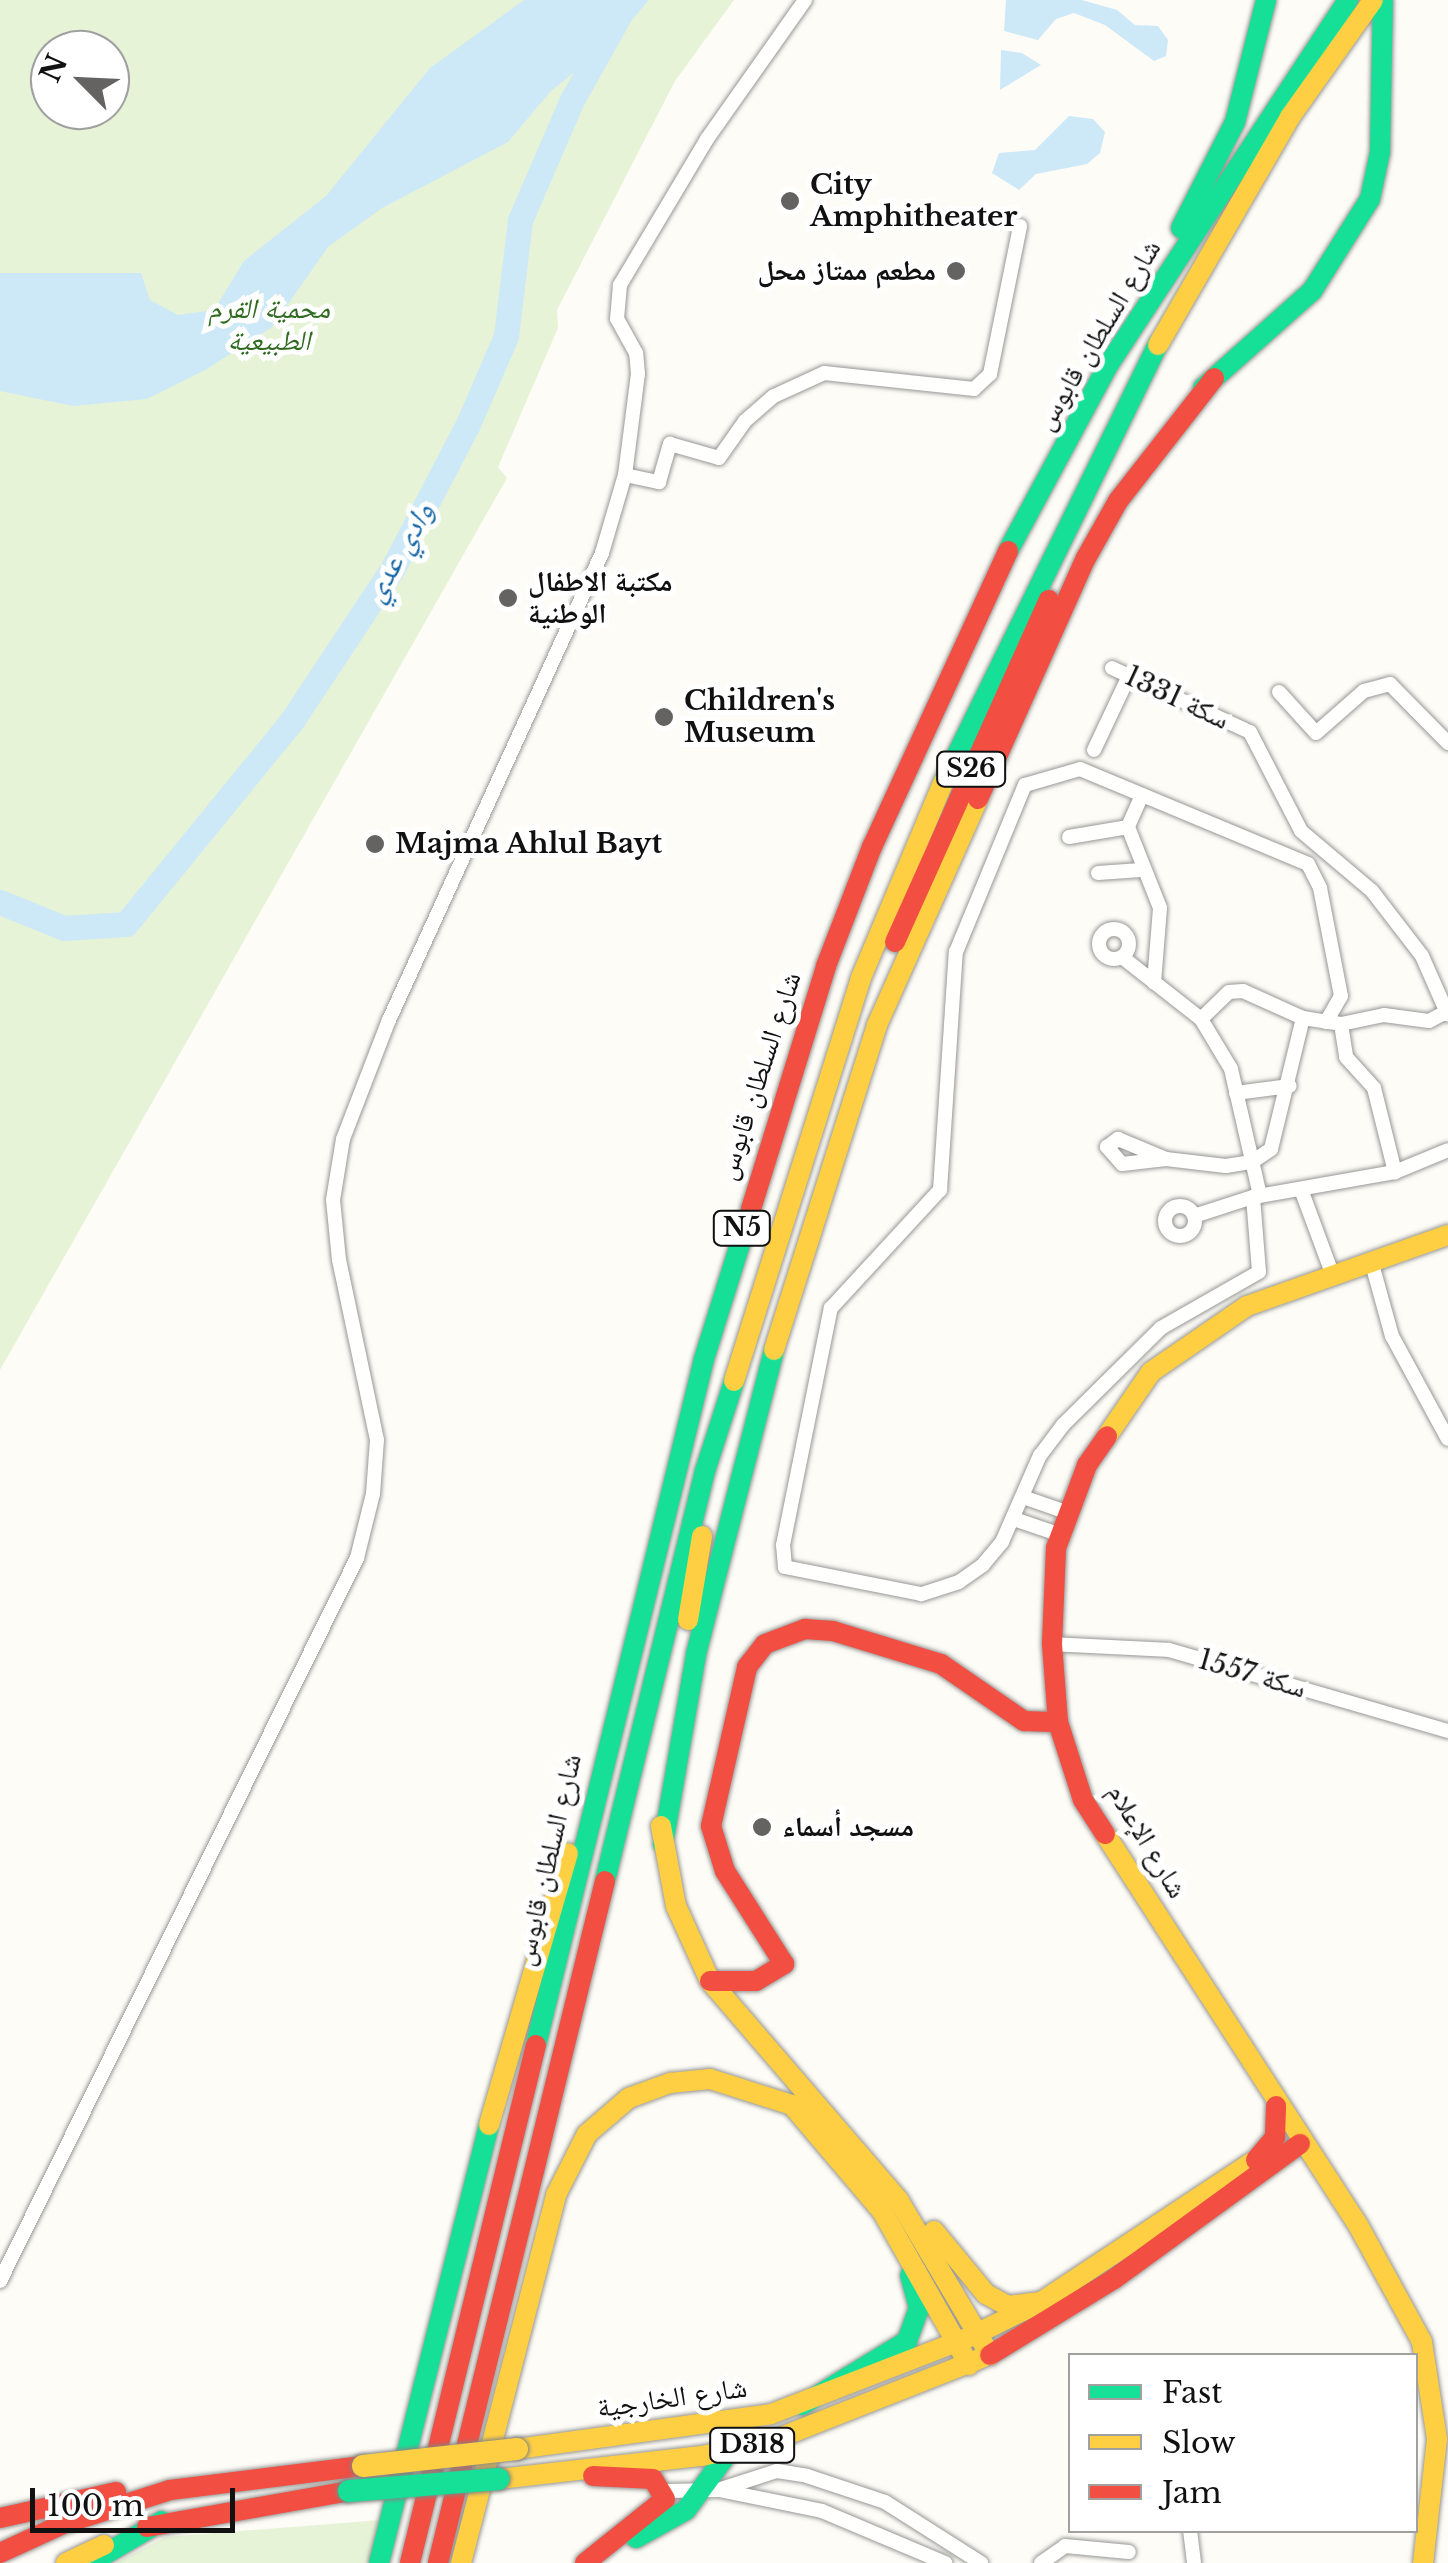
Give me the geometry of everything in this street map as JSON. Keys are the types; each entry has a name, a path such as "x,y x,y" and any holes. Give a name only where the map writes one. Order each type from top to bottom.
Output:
{"main road":[{"path":"1107,368 1235,122 1266,0"},
{"name":"شارع السلطان قابوس","path":"410,2563 599,1774 704,1359 826,966 958,657 1107,368 1348,0"},
{"name":"شارع السلطان قابوس","path":"438,2563 705,1471 787,1197 861,978 974,710 1183,296 1290,117 1373,0"},
{"name":"S26","path":"787,1197 976,756 1080,537 1144,445 1312,290 1346,246 1370,199 1380,152 1383,0"},
{"path":"663,1844 683,1712 772,1356 876,1024 1086,558 1118,501 1214,378"},
{"name":"شارع الإعلام","path":"1422,2563 1443,2439 1422,2342 1320,2172 1083,1800 1058,1722 1052,1644 1065,1524 1088,1465 1151,1372 1248,1306 1448,1235"},
{"path":"705,1471 702,1556 658,1766 663,1844 686,1937 710,1981 750,2036 890,2206 979,2360"},
{"path":"710,1981 756,1981 784,1964 725,1872 711,1826 746,1667 765,1644 804,1629 833,1631 941,1664 1024,1721 1058,1722"},
{"path":"379,2563 549,1899 599,1774"},
{"path":"750,2036 748,2004 756,1981"},
{"path":"461,2563 562,2180 587,2134 629,2098 670,2083 710,2079 768,2093 814,2124 890,2206 932,2229 986,2294 1008,2306 1041,2302"},
{"path":"1254,2168 1274,2137 1276,2106"},
{"name":"شارع الخارجية","path":"0,2553 63,2524 170,2490 722,2424 802,2405 967,2338 1041,2302 1297,2139"},
{"path":"1254,2168 1291,2166 1320,2172"},
{"name":"شارع الخارجية","path":"66,2563 162,2521 349,2492 531,2476 730,2450 835,2419 979,2360 1114,2279 1254,2168"},
{"path":"802,2405 892,2353 913,2329 916,2290 890,2206"},
{"path":"470,2563 491,2446"},
{"path":"603,2563 712,2489 730,2450"},
{"path":"531,2476 644,2477 665,2491 660,2506 585,2563"},
{"path":"0,2518 122,2491 170,2490"},
{"path":"90,2563 162,2521"}],"street":[{"path":"0,2282 357,1558 374,1494 377,1440 340,1260 334,1200 343,1139 389,1020 602,553 625,475 638,374 636,353 618,319 620,285 706,140 805,0"},
{"path":"625,475 659,482 670,444 720,458 745,421 774,396 824,372 974,389 990,374 1020,226"},
{"name":"سكة 1331","path":"1112,668 1250,732 1300,831 1382,904 1422,956 1447,1014"},
{"path":"1094,750 1129,676"},
{"path":"1279,692 1316,733 1364,691 1390,684 1448,743"},
{"path":"1122,957 1201,1019 1231,1068 1252,1162 1259,1272 1161,1328 1114,1372 1040,1454 1014,1519 984,1564 936,1594 798,1574 782,1559 831,1308 940,1190 956,952 1015,805 1033,778 1080,769 1308,864 1320,888 1341,996 1334,1023 1346,1057 1374,1088 1395,1172"},
{"path":"1142,795 1128,828 1141,870 1160,908 1154,983"},
{"path":"1069,836 1128,828"},
{"path":"1098,873 1141,870"},
{"path":"1201,1019 1229,992 1243,991 1303,1018 1334,1023 1384,1016 1429,1022 1447,1014"},
{"path":"1166,1159 1252,1162 1271,1148 1290,1086 1303,1018"},
{"path":"1236,1093 1290,1086"},
{"path":"1194,1216 1256,1196 1302,1192 1395,1172 1448,1150"},
{"path":"1302,1192 1332,1276"},
{"path":"1372,1264 1392,1336 1442,1415 1448,1439"},
{"path":"1023,1497 1065,1524"},
{"path":"1014,1519 1065,1524"},
{"name":"سكة 1557","path":"1052,1644 1169,1650 1448,1731"},
{"path":"665,2491 712,2489 777,2471 855,2488 981,2563"},
{"path":"712,2489 822,2511 945,2563"},
{"path":"1190,2533 1194,2563"},
{"path":"1041,2563 1065,2546 1128,2552"}],"green space":[{"name":"محمية القرم الطبيعية","path":"0,0 734,0 675,81 557,310 558,328 498,467 507,478 0,1370"},
{"path":"381,2520 370,2563 116,2563 165,2537"}],"water":[{"path":"524,0 649,0 618,36 550,92 508,142 382,208 328,247 272,327 207,369 147,399 73,406 0,391 0,273 141,273 150,300 178,315 214,310 244,261 326,196 430,68"},
{"path":"1006,0 1082,0 1117,10 1135,25 1158,26 1168,40 1166,56 1154,61 1105,25 1074,13 1056,19 1038,40 1004,31"},
{"path":"1001,50 1022,53 1041,65 1000,90"},
{"path":"1069,116 1093,119 1105,132 1100,153 1087,164 1036,174 1019,190 992,173 999,153 1035,150"}],"waterway":[{"name":"وادي عدي","path":"0,902 64,928 126,924 291,722 393,568 468,424 506,336 520,220 572,100 628,0"}],"traffic: fast":[{"path":"1181,228 1235,122 1266,0"},
{"path":"1008,551 1107,367 1348,0"},
{"path":"1203,388 1312,291 1370,199 1380,152 1383,0"},
{"path":"943,783 1158,345"},
{"path":"536,2045 704,1359 751,1209"},
{"path":"663,1844 696,1654 774,1350"},
{"path":"605,1881 705,1471 734,1381"},
{"path":"379,2563 489,2125"},
{"path":"802,2405 907,2341 919,2308 910,2275"},
{"path":"636,2538 686,2510 730,2450"},
{"path":"349,2491 499,2479"},
{"path":"90,2563 162,2521"}],"traffic: slow":[{"path":"1158,345 1290,117 1373,0"},
{"path":"734,1381 861,978 943,783"},
{"path":"774,1350 877,1025 978,799"},
{"path":"1107,1436 1151,1372 1247,1306 1448,1235"},
{"path":"688,1620 702,1536"},
{"path":"661,1826 676,1906 710,1981 899,2201 990,2355"},
{"path":"1105,1834 1358,2225 1422,2342 1437,2439 1423,2563"},
{"path":"489,2125 568,1853"},
{"path":"461,2563 556,2195 587,2134 629,2098 670,2083 710,2079 792,2105 882,2211 969,2365"},
{"path":"978,2333 1041,2302 1251,2163"},
{"path":"934,2231 986,2294 1008,2306 1041,2302"},
{"path":"517,2449 771,2414 970,2337"},
{"path":"499,2479 702,2456 771,2441 982,2358"},
{"path":"363,2466 517,2449"},
{"path":"66,2563 104,2545"}],"traffic: jam":[{"path":"978,799 1086,558 1118,501 1214,378"},
{"path":"751,1209 826,966 872,847 1008,551"},
{"path":"895,942 1049,600"},
{"path":"1105,1834 1083,1800 1058,1722 1052,1644 1056,1548 1087,1465 1107,1436"},
{"path":"710,1981 756,1981 784,1964 725,1871 711,1826 747,1667 765,1644 805,1629 833,1631 941,1664 1024,1721 1058,1722"},
{"path":"438,2563 605,1881"},
{"path":"410,2563 536,2045"},
{"path":"1256,2160 1275,2137 1276,2106"},
{"path":"990,2355 1114,2279 1300,2144"},
{"path":"0,2553 63,2524 170,2490 363,2466"},
{"path":"585,2563 665,2499 653,2479 593,2476"},
{"path":"147,2527 349,2491"},
{"path":"0,2518 116,2492"}],"place":[{"name":"City Amphitheater","path":"790,201"},
{"name":"مطعم ممتاز محل","path":"956,271"},
{"name":"مكتبة الاطفال الوطنية","path":"508,598"},
{"name":"Children's Museum","path":"664,717"},
{"name":"Majma Ahlul Bayt","path":"375,844"},
{"name":"مسجد أسماء","path":"762,1827"}]}
